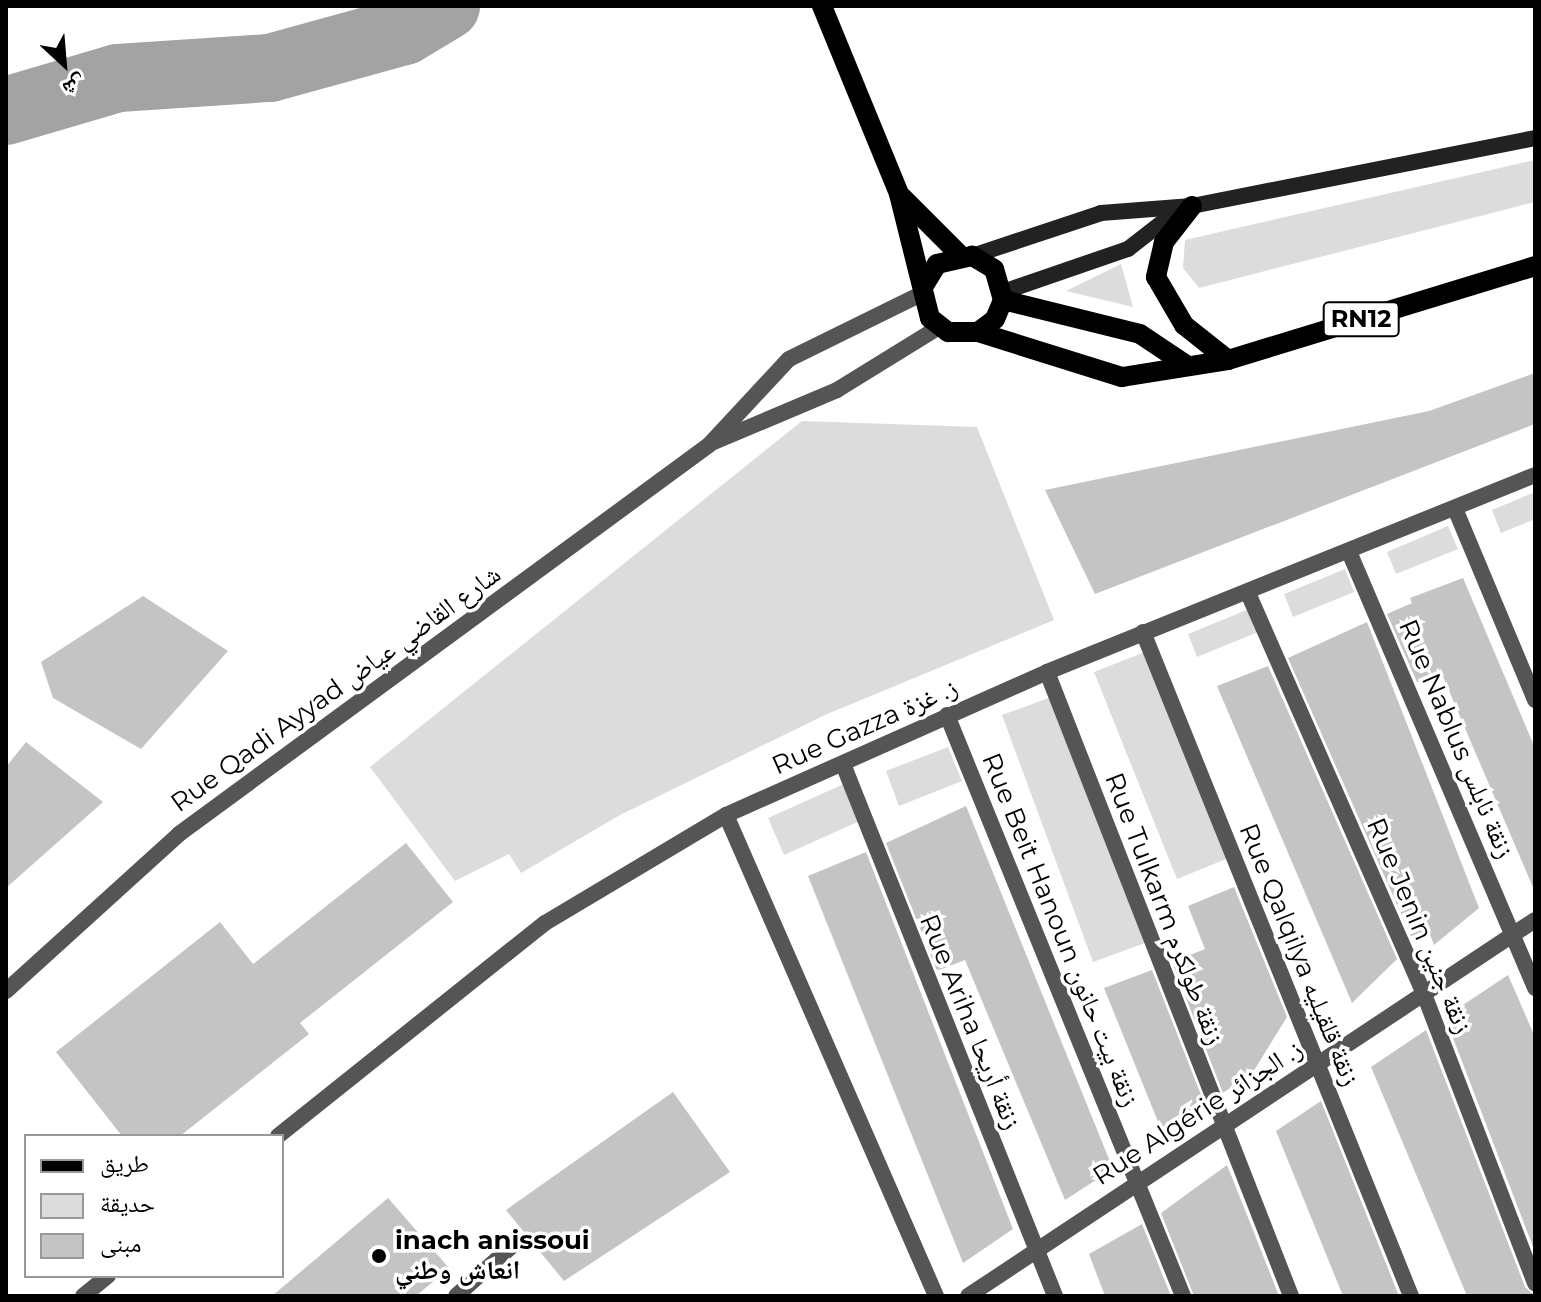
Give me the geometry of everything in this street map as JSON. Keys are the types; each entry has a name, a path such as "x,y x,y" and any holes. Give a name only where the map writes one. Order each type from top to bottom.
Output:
{"main road":[{"path":"822,6 899,194 924,289 924,306 939,327"},
{"path":"924,289 937,264 1101,213 1187,207 1535,138"},
{"path":"899,194 966,256 994,269 1003,296 995,319 978,332"},
{"path":"1003,296 1128,249 1187,207"},
{"path":"1187,207 1164,242 1156,277 1184,325 1228,360"},
{"name":"RN12","path":"939,327 958,334 978,332 1122,377 1185,364 1228,360 1535,266"},
{"path":"1003,296 1140,334 1185,364"}],"street":[{"path":"709,445 789,359 924,289"},
{"path":"709,445 837,390 939,327"},
{"name":"Rue Qadi Ayyad شارع القاضي عياض","path":"6,991 179,834 709,445"},
{"name":"Rue Gazza ز. غزة","path":"281,1134 545,923 726,815 1047,672 1143,632 1350,554 1535,475"},
{"path":"1456,511 1535,700"},
{"name":"Rue Nablus زنقة نابلس","path":"1350,554 1535,988"},
{"name":"Rue Jenin زنقة جنين","path":"1248,593 1424,994 1535,1283"},
{"name":"Rue Qalqilya زنقة قلقيليه","path":"1143,632 1411,1296"},
{"name":"Rue Tulkarm زنقة طولكرم","path":"1047,672 1291,1296"},
{"name":"Rue Beit Hanoun زنقة بيت حانون","path":"947,715 1183,1296"},
{"name":"Rue Ariha زنقة أريحا","path":"843,764 1055,1296"},
{"path":"726,815 936,1296"},
{"name":"Rue Algérie ز. الجزائر","path":"968,1296 1136,1181 1223,1127 1535,920"},
{"path":"456,1296 512,1246"},
{"path":"83,1296 106,1278"}],"green space":[{"path":"1535,160 1535,202 1199,288 1183,268 1185,240"},
{"path":"1121,264 1133,307 1066,291"},
{"path":"802,421 977,427 1054,620 825,715 620,815 521,873 509,854 455,881 370,767"},
{"path":"1535,492 1535,519 1501,533 1492,510"},
{"path":"1448,526 1458,549 1396,574 1387,552"},
{"path":"1345,569 1354,592 1293,617 1284,594"},
{"path":"1249,609 1258,632 1197,657 1188,634"},
{"path":"1145,652 1226,859 1177,879 1094,672"},
{"path":"1054,696 1145,943 1093,962 1002,715"},
{"path":"948,747 962,781 899,806 886,771"},
{"path":"846,783 862,820 784,855 768,818"}],"building":[{"path":"1535,373 1535,424 1095,594 1045,490 1429,411"},
{"path":"1463,578 1535,748 1535,892 1441,672 1417,682 1387,614 1412,603 1410,598"},
{"path":"143,596 228,651 141,749 53,698 41,662"},
{"path":"1367,622 1479,908 1434,945 1428,929 1414,943 1288,658"},
{"path":"1268,666 1397,959 1352,1003 1217,686"},
{"path":"26,742 103,802 6,888 6,767"},
{"path":"966,806 1113,1169 1065,1200 965,960 937,971 886,843"},
{"path":"406,843 453,902 300,1023 309,1034 183,1134 120,1134 56,1052 220,922 253,964"},
{"path":"866,852 1013,1229 963,1263 808,876"},
{"path":"1234,887 1287,1017 1253,1072 1223,1093 1172,962 1205,949 1188,906"},
{"path":"1152,970 1205,1105 1163,1134 1104,988"},
{"path":"1508,975 1535,1037 1535,1252 1445,1017"},
{"path":"1426,1030 1525,1287 1535,1296 1467,1296 1371,1067"},
{"path":"673,1092 730,1172 564,1281 506,1210"},
{"path":"1321,1101 1399,1296 1343,1296 1276,1131"},
{"path":"1227,1165 1279,1296 1194,1296 1161,1213"},
{"name":"inach anissoui انعاش وطني","path":"388,1198 449,1268 416,1296 272,1296"},
{"path":"1142,1224 1171,1296 1105,1296 1089,1254"}],"waterway":[{"path":"6,111 118,78 270,68 404,31 446,6"}],"place":[{"name":"inach anissoui انعاش وطني","path":"379,1256"}]}
